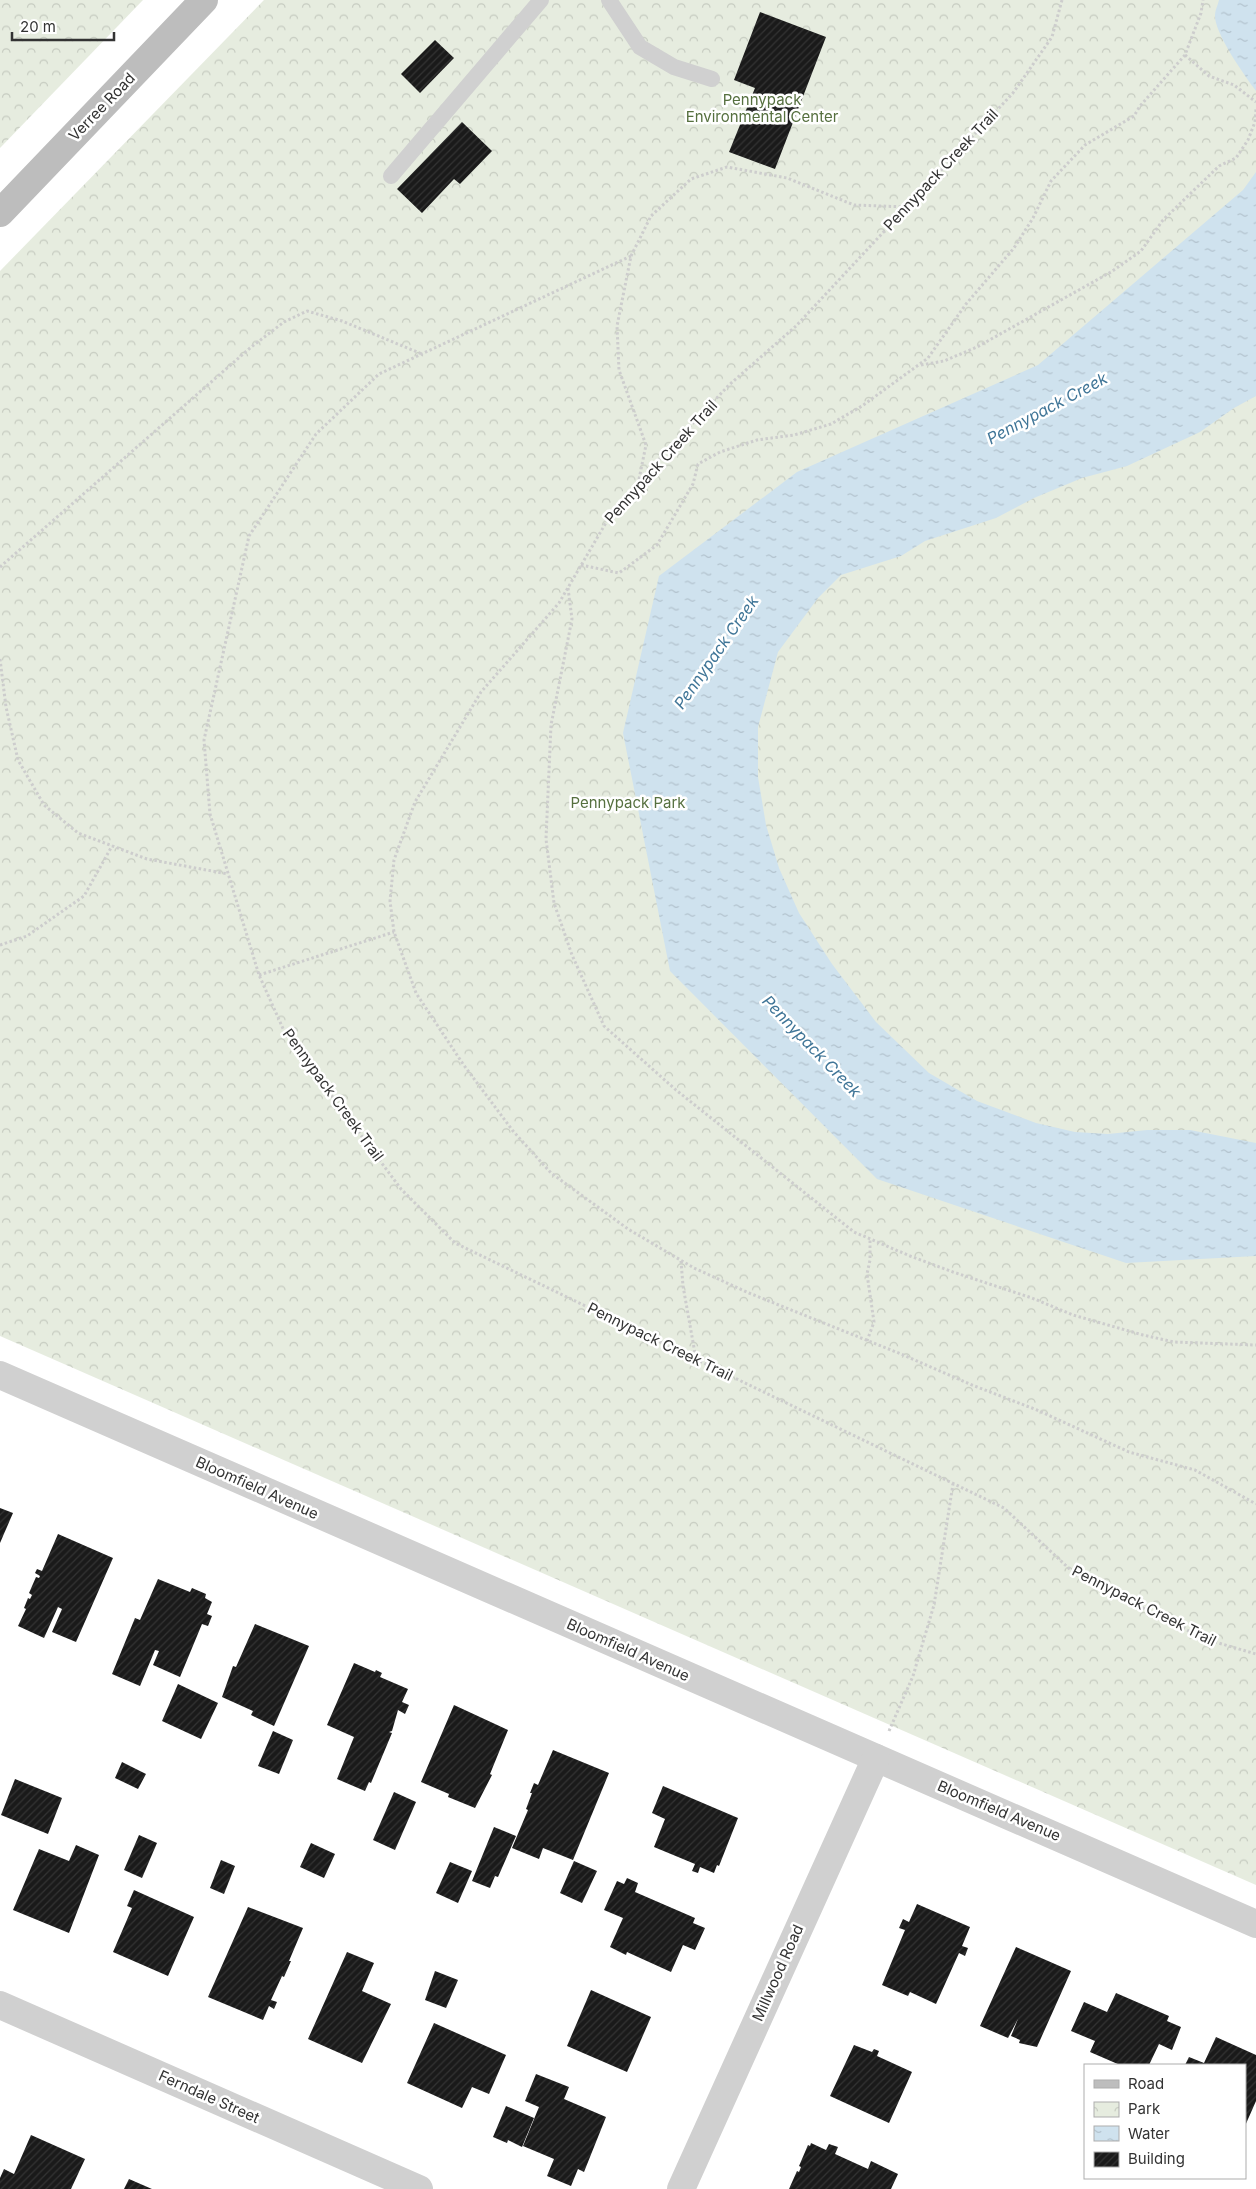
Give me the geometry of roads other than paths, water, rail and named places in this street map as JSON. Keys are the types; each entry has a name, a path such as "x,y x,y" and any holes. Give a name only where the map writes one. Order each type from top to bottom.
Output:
{"main road":[{"name":"Verree Road","path":"0,213 204,0"}],"street":[{"name":"Bloomfield Avenue","path":"0,1375 1256,1924"},
{"name":"Millwood Road","path":"681,2189 876,1758"},
{"name":"Ferndale Street","path":"0,2005 419,2189"}],"lane":[{"path":"391,176 541,0"},
{"path":"609,0 640,47 674,68 712,79"}],"water":[{"path":"1219,0 1256,0 1256,91 1231,54 1219,32 1215,11"},
{"name":"Pennypack Creek","path":"1256,172 1256,396 1234,408 1200,432 1127,466 1082,478 1034,498 996,518 925,541 901,556 841,575 818,598 778,652 758,727 758,777 766,825 779,868 799,913 832,964 876,1022 929,1073 977,1101 1036,1123 1075,1132 1108,1134 1147,1130 1190,1130 1256,1143 1256,1256 1126,1263 877,1179 670,971 623,733 659,576 797,472 1038,365 1243,190"}],"park label":[{"name":"Pennypack Environmental Center","path":"762,108"},
{"name":"Pennypack Park","path":"628,803"}]}
